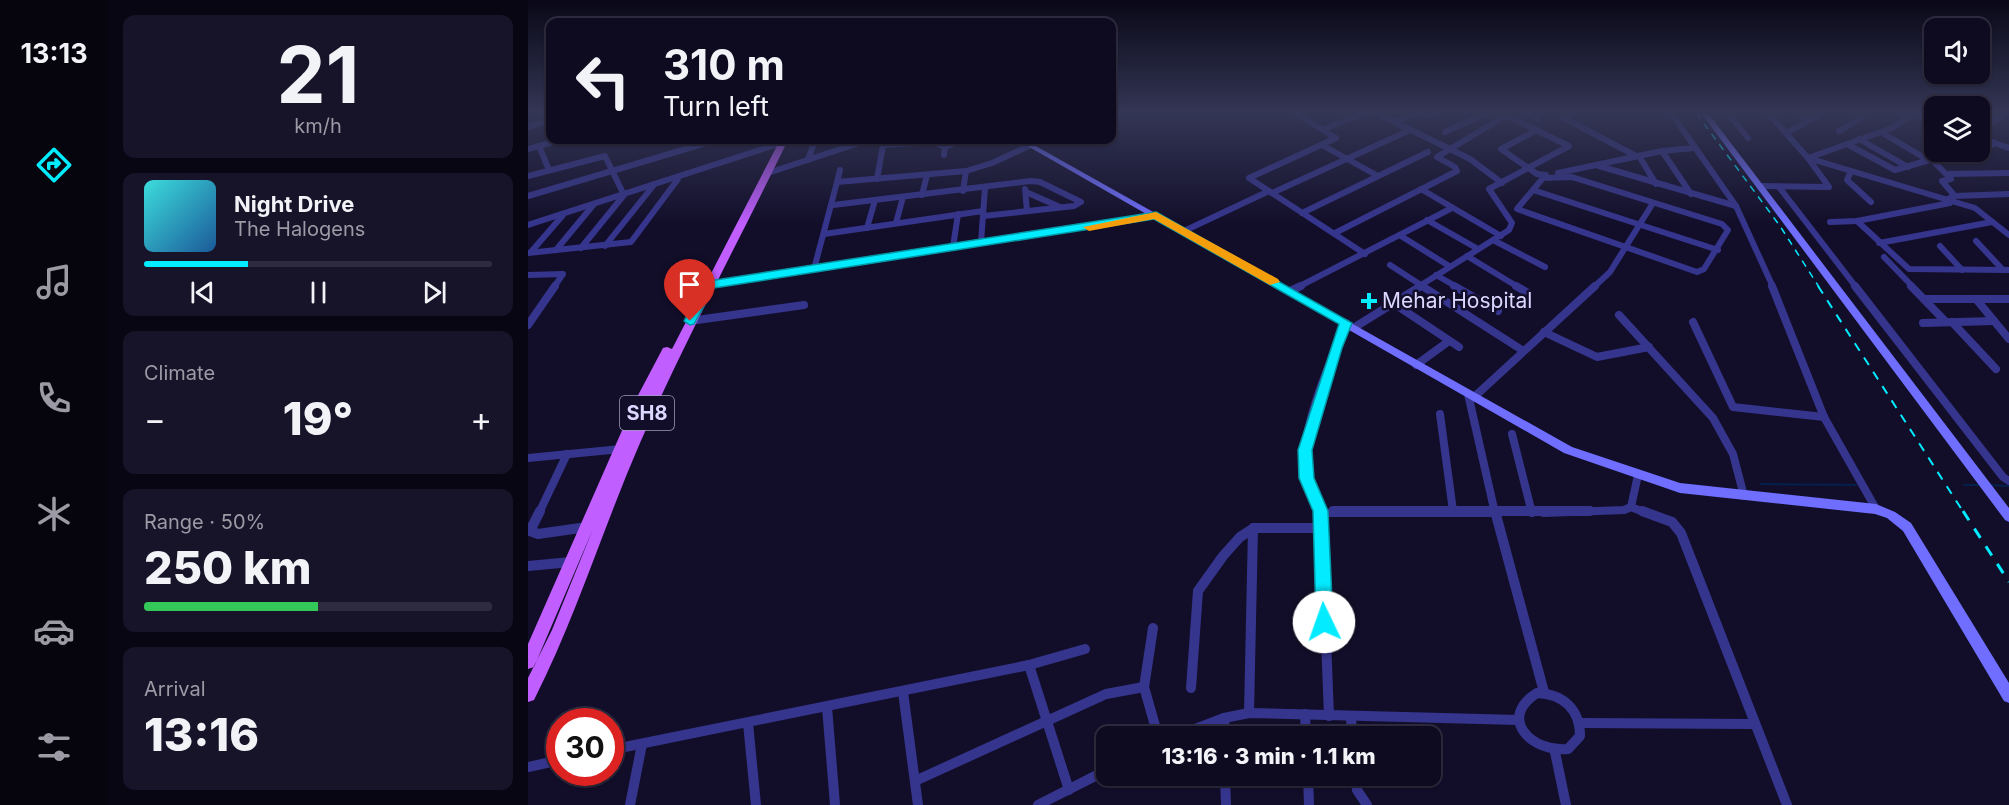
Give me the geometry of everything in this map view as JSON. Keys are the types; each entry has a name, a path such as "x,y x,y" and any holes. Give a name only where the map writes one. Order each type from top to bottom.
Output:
{"main road":[{"path":"528,662 534,636 626,448 646,391 774,151"},
{"name":"SH8","path":"528,694 590,559 626,448 768,173 776,151"}],"street":[{"path":"541,151 549,170"},
{"path":"528,196 679,151"},
{"path":"528,225 678,179 754,151"},
{"path":"808,160 811,151"},
{"path":"768,173 832,151"},
{"path":"878,180 883,151"},
{"path":"944,155 945,151"},
{"path":"837,183 966,171 992,163 1012,151"},
{"path":"1041,151 1568,450 1680,488 1876,509 1892,515 1907,527 2009,696"},
{"path":"1309,151 1250,175 1249,178 1365,254"},
{"path":"1332,151 1378,176"},
{"path":"1184,231 1365,151"},
{"path":"1437,157 1447,151"},
{"path":"1453,151 1470,159 1502,183"},
{"path":"1503,151 1543,176 1667,151"},
{"path":"1329,717 1321,511 1306,478 1305,450 1336,348 1350,325 1393,303 1509,230 1512,223 1489,189 1562,151"},
{"path":"1627,151 1638,156 1656,183"},
{"path":"1662,151 1691,194"},
{"path":"1696,151 1736,206 1763,263 1824,417 1876,509"},
{"path":"1734,151 1973,472 2007,512"},
{"path":"1761,186 1829,188 1801,151"},
{"path":"1808,158 1829,151"},
{"path":"1858,151 1892,170 1924,162"},
{"path":"1878,151 1908,167"},
{"path":"1302,213 1428,152 1455,167 1457,171 1335,233"},
{"path":"528,176 598,155 605,156 624,195"},
{"path":"1808,158 1952,199 1975,208 2009,235"},
{"path":"1932,162 1951,180 1941,181 1952,199"},
{"path":"1596,165 1736,206"},
{"path":"814,269 833,206 840,170"},
{"path":"963,191 966,171"},
{"path":"1851,171 1847,180 1871,202"},
{"path":"1947,174 2009,173"},
{"path":"922,195 927,175"},
{"path":"1569,176 1725,225 1728,230 1718,250 1704,269 1697,272 1518,211 1518,207 1533,190 1545,177 1569,176"},
{"path":"529,252 627,243 636,238 678,179"},
{"path":"824,234 958,214 1027,212 1081,202 1040,182 1025,181 963,191 833,206"},
{"path":"1025,181 1027,212"},
{"path":"605,246 654,185"},
{"path":"1779,187 1989,459 2009,481"},
{"path":"981,242 985,188"},
{"path":"1421,189 1502,236"},
{"path":"1533,190 1718,250"},
{"path":"1026,192 1060,207"},
{"path":"1830,222 1857,221 1952,199 2009,194"},
{"path":"580,248 624,195"},
{"path":"896,223 903,197"},
{"path":"867,228 875,200"},
{"path":"1470,396 1607,275 1653,203"},
{"path":"556,250 594,204"},
{"path":"1290,291 1452,208"},
{"path":"529,252 564,214"},
{"path":"953,247 958,214"},
{"path":"709,285 981,242 1127,222 1156,215"},
{"path":"1427,220 1478,249"},
{"path":"1857,221 1909,269 2006,270"},
{"path":"1879,243 1992,222"},
{"path":"1401,236 1449,266"},
{"path":"1493,240 1545,267"},
{"path":"1976,241 2006,270"},
{"path":"1940,246 1962,270"},
{"path":"1467,256 1528,293"},
{"path":"1884,257 1996,369"},
{"path":"1390,265 1522,350"},
{"path":"528,275 563,274 528,325"},
{"path":"1436,275 1498,311"},
{"path":"1924,299 2009,299"},
{"path":"1976,299 2009,339"},
{"path":"1393,303 1459,347"},
{"path":"690,321 804,305"},
{"path":"528,309 541,308"},
{"path":"1619,315 1713,418 1733,454 1744,496"},
{"path":"1693,322 1733,406 1824,417"},
{"path":"1923,323 1996,324 2009,327"},
{"path":"1544,332 1597,357 1649,347"},
{"path":"1416,365 1449,341"},
{"path":"1470,396 1495,513 1544,692"},
{"path":"1440,414 1454,511"},
{"path":"1512,434 1532,513"},
{"path":"528,458 626,448"},
{"path":"567,454 530,531 538,534 586,527"},
{"path":"1631,507 1638,475"},
{"path":"1321,511 1532,513 1624,510 1631,507 1665,518 1677,527 1787,805"},
{"path":"1191,688 1198,591 1206,577 1241,536 1253,528 1320,528"},
{"path":"1249,713 1253,528"},
{"path":"528,566 590,559"},
{"path":"1153,628 1144,687 1155,726"},
{"path":"624,747 903,692 1029,665 1085,649"},
{"path":"1029,665 1069,790"},
{"path":"915,781 1106,694 1144,687"},
{"path":"903,692 918,805"},
{"path":"1544,692 1564,699 1574,710 1580,723 1580,736 1573,746 1555,752 1532,742 1519,720 1525,699 1544,692"},
{"path":"827,707 836,805"},
{"path":"1203,726 1224,718 1249,713 1329,717 1519,720"},
{"path":"1305,714 1306,726"},
{"path":"1351,717 1351,726"},
{"path":"1224,718 1224,726"},
{"path":"748,723 756,805"},
{"path":"1580,723 1754,723"},
{"path":"630,805 642,744"},
{"path":"1555,752 1566,805"},
{"path":"528,766 546,763"},
{"path":"1038,805 1096,776"},
{"path":"1225,786 1225,805"},
{"path":"1308,786 1309,805"},
{"path":"1356,786 1367,805"}],"waterway":[{"path":"1761,484 1856,485"},
{"path":"1964,485 1982,485"},
{"path":"1990,485 2009,486"}],"railway":[{"path":"1724,151 1780,226 1819,287"},
{"path":"1818,286 1964,513"},
{"path":"1963,511 2009,582"}],"slow traffic":[{"path":"1089,227 1156,215 1274,282"}],"place":[{"name":"Mehar Hospital","path":"1369,301"}],"route":[{"path":"690,321 709,285 981,242 1127,222 1156,215 1346,323 1336,348 1305,450 1306,478 1312,496 1321,511 1324,622"}]}
